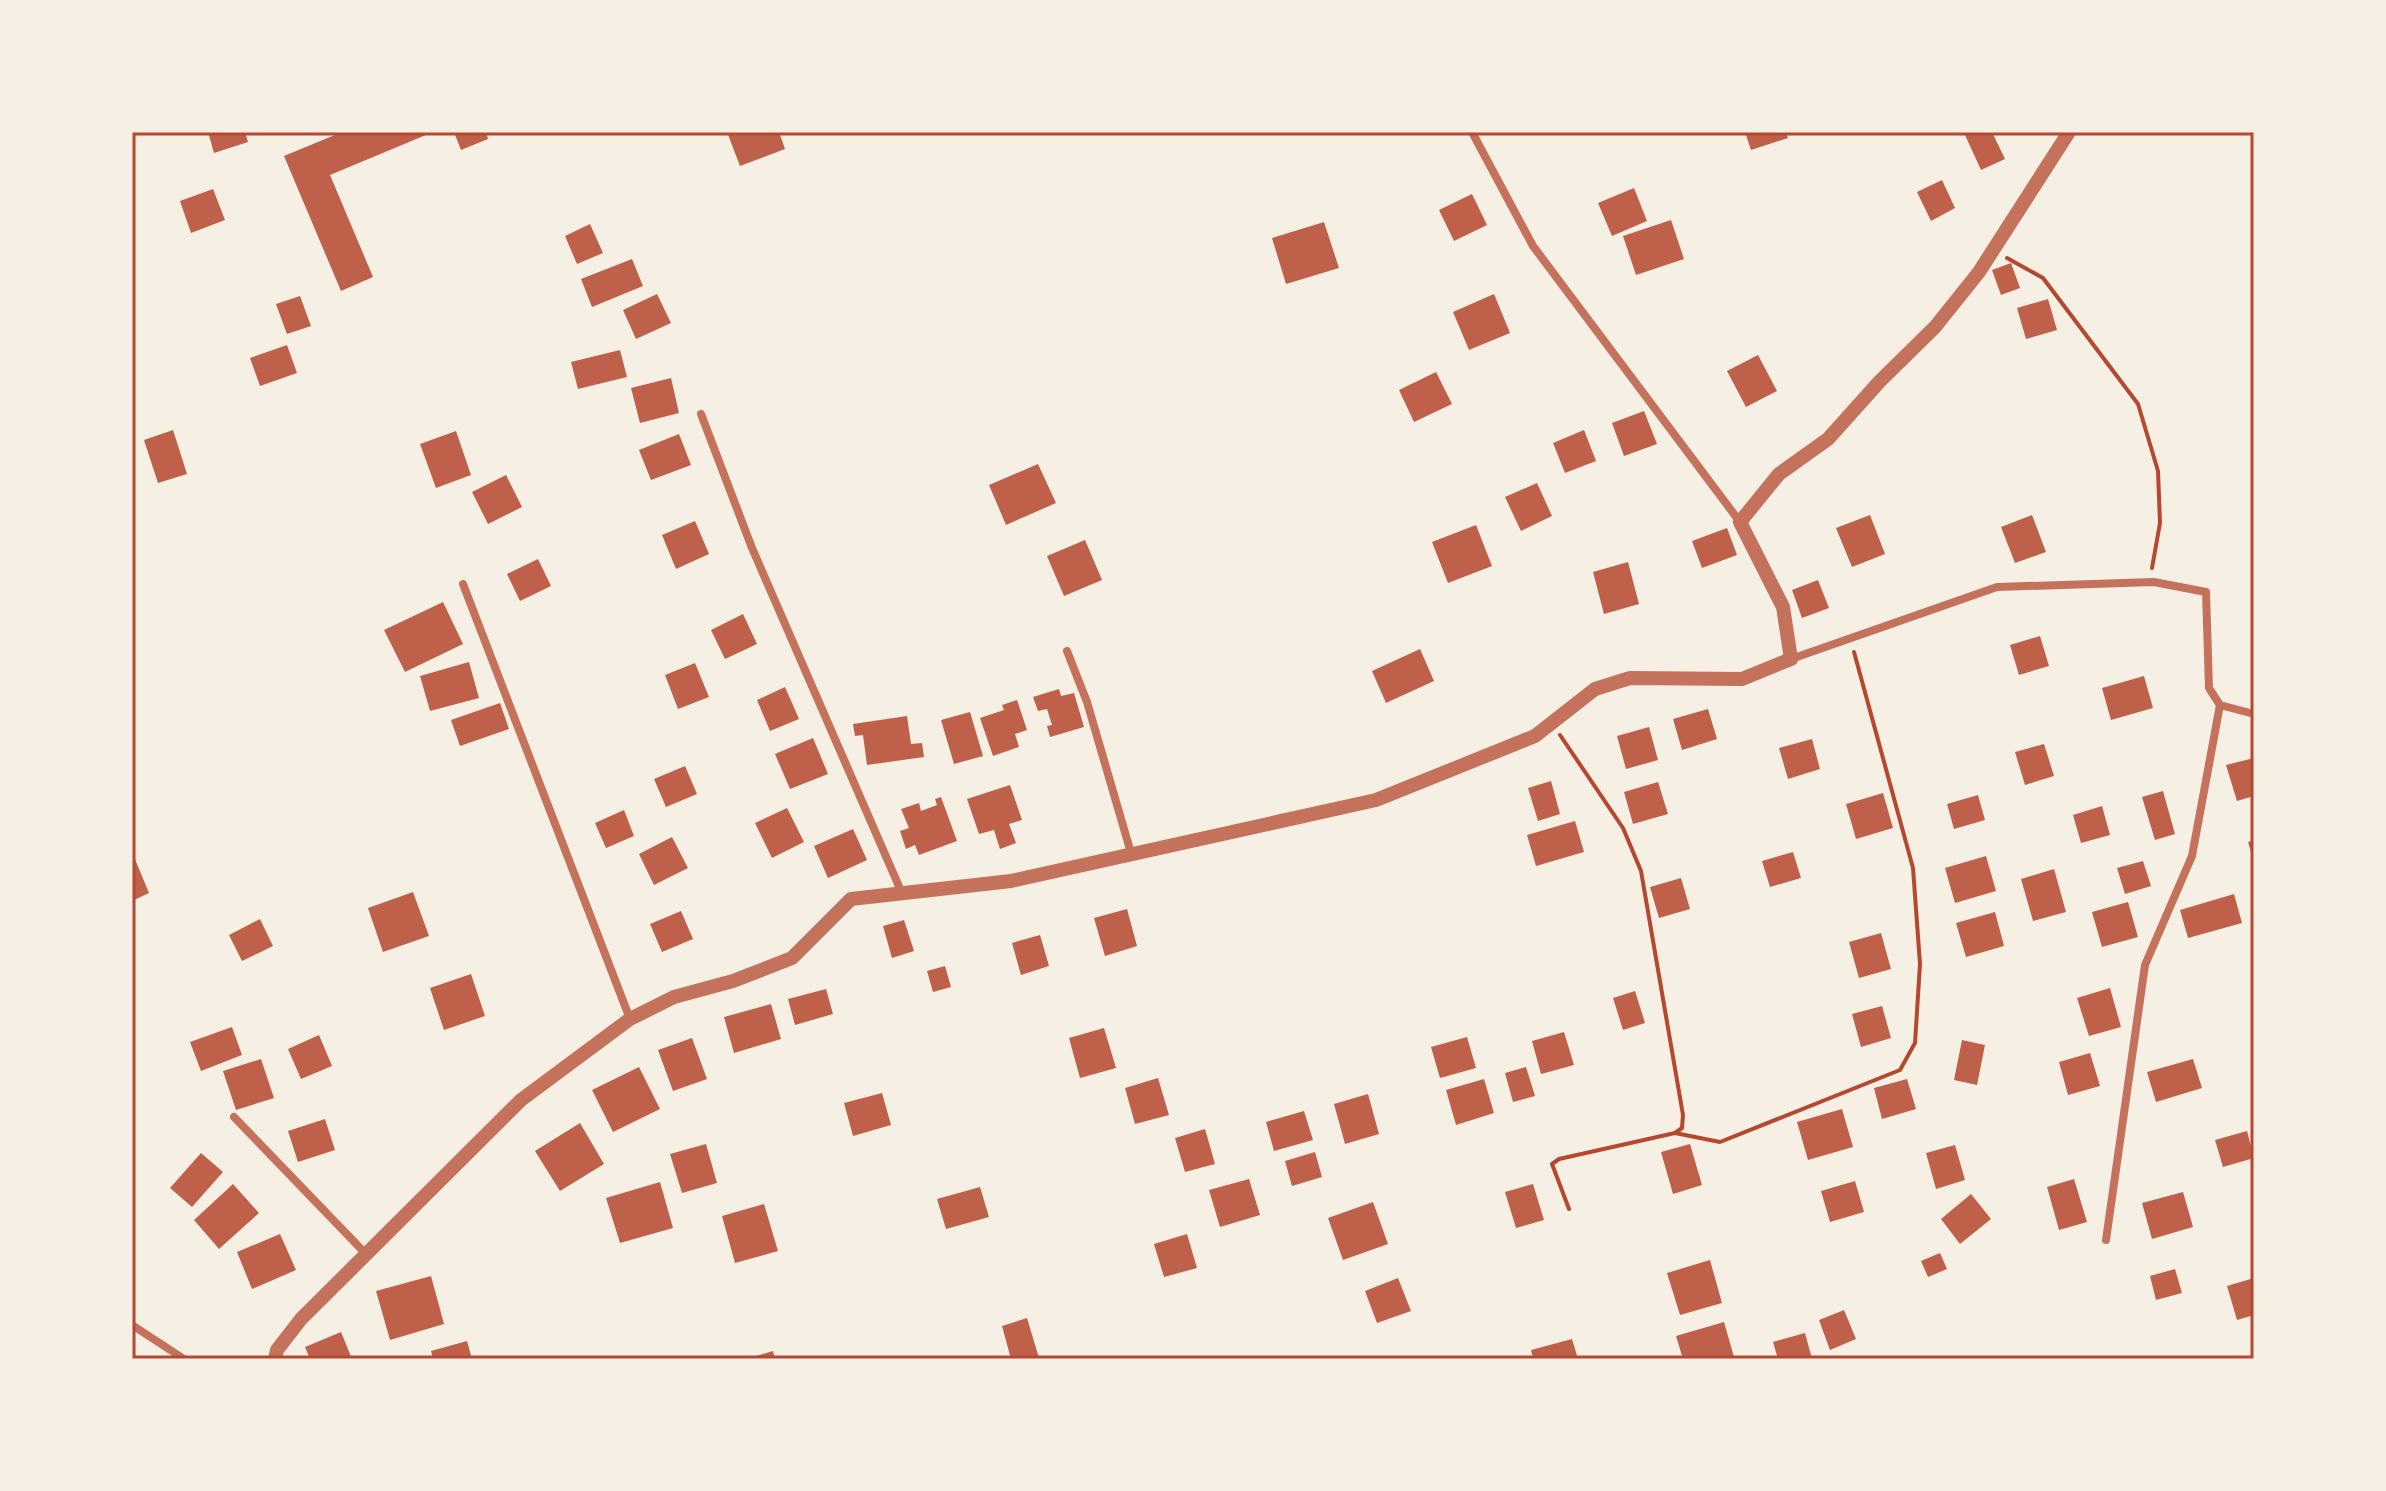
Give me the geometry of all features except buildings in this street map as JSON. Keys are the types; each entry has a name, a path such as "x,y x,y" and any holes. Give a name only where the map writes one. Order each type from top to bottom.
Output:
{"street":[{"path":"1472,132 1533,246 1740,522 1783,607 1791,659"},
{"path":"1740,522 1779,474 1828,439 1880,381 1935,327 1992,251 2069,132"},
{"path":"701,414 752,548 901,891"},
{"path":"275,1359 277,1350 301,1319 521,1100 630,1019 674,997 733,981 792,958 851,899 1011,881 1376,800 1535,736 1595,689 1630,678 1742,679 1997,587 2149,583 2206,592 2209,688 2220,705 2254,714"},
{"path":"463,584 630,1019"},
{"path":"1067,651 1087,702 1131,853"},
{"path":"2106,1240 2145,965 2192,856 2220,705"},
{"path":"234,1117 365,1253"},
{"path":"132,1325 184,1359"}],"path":[{"path":"1992,251 2043,278 2138,404 2158,471 2160,523 2149,583"},
{"path":"1675,1133 1720,1142 1900,1070 1915,1043 1920,964 1913,868 1850,638"},
{"path":"1552,723 1623,828 1641,871 1683,1115 1682,1128 1675,1133 1559,1159 1552,1164 1569,1209"}]}
